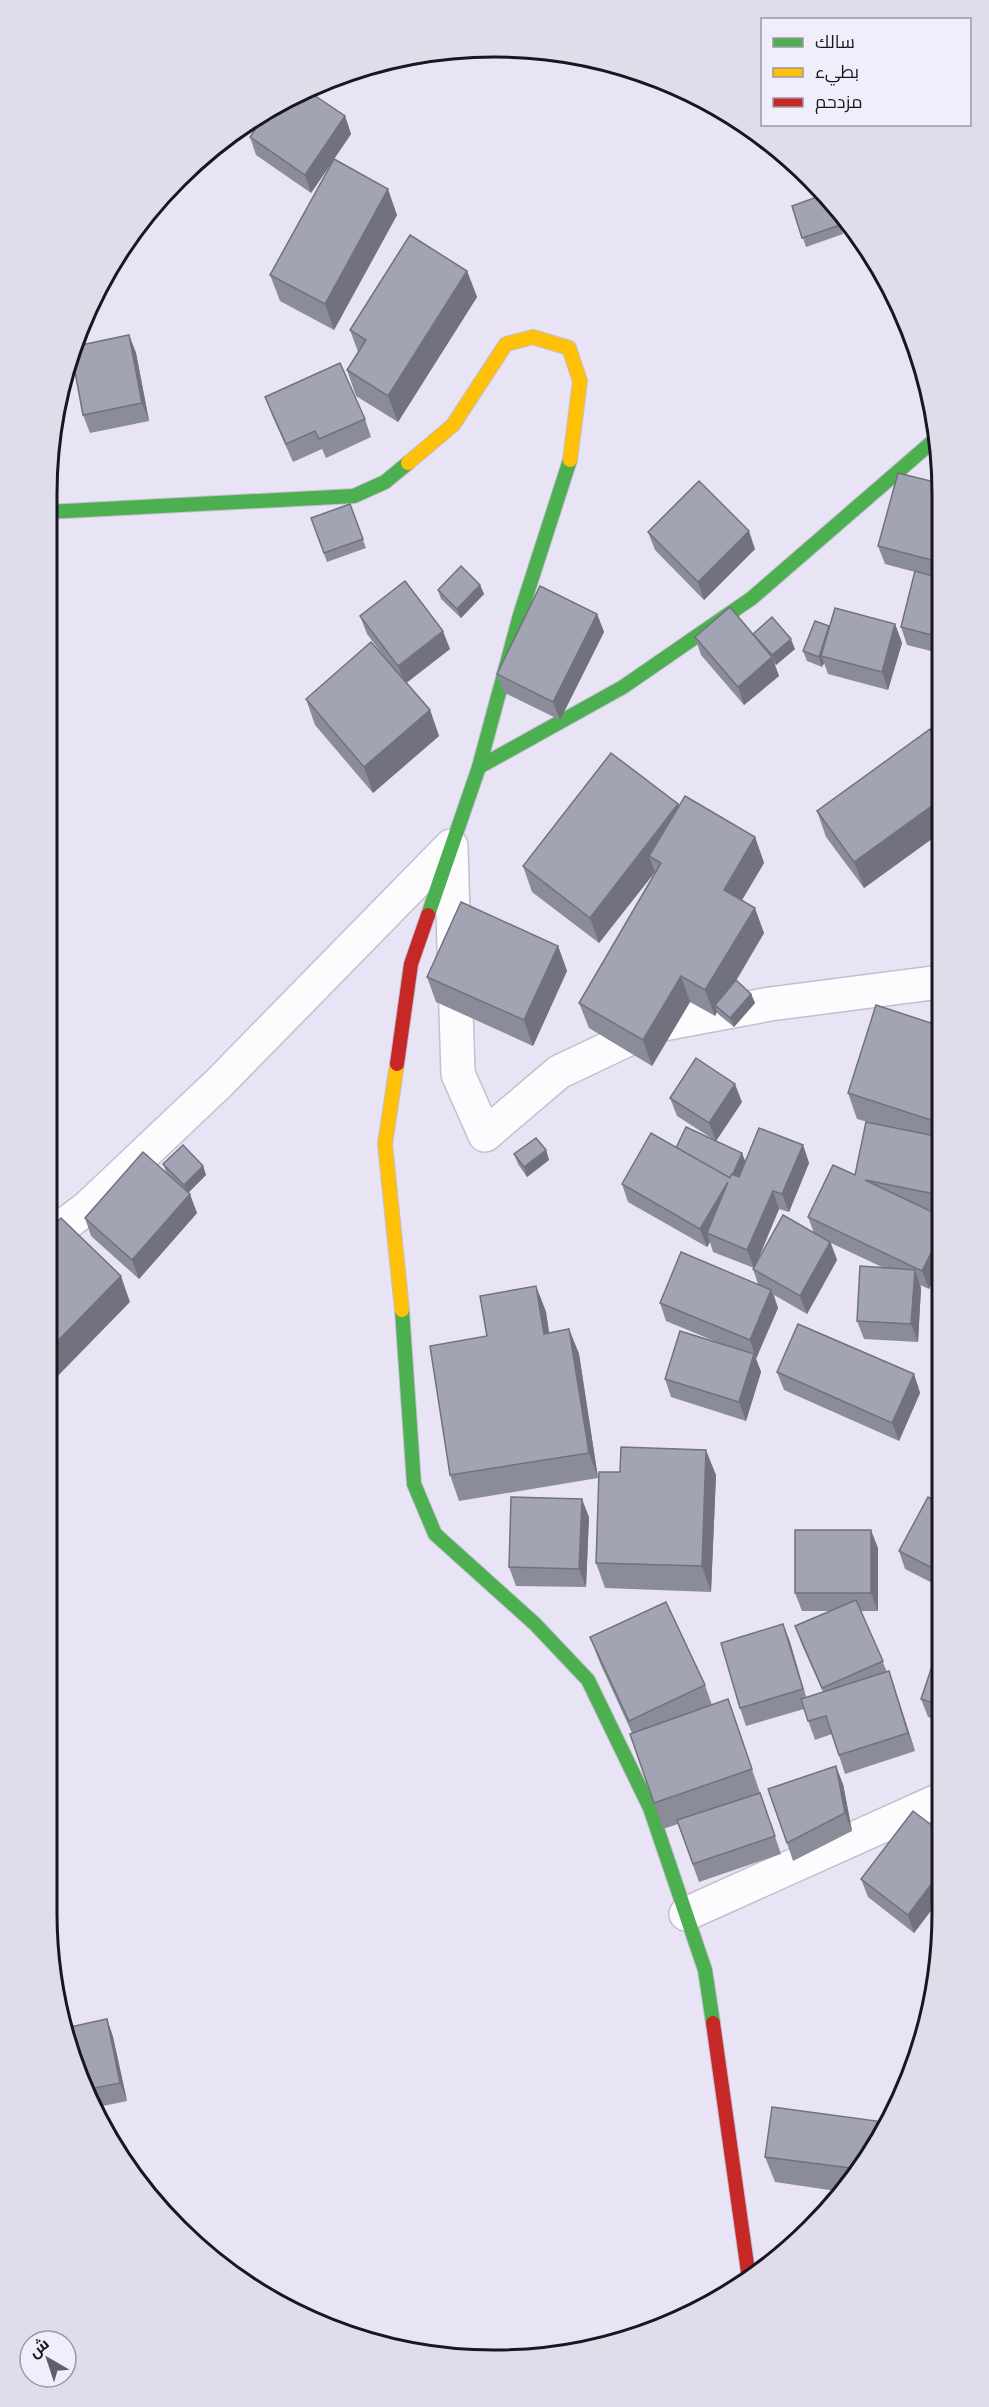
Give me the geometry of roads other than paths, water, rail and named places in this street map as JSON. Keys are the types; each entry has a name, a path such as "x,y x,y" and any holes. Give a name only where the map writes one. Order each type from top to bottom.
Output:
{"street":[{"path":"57,511 354,496 385,482 453,425 506,344 533,336 569,348 580,381 569,470 520,615 479,766 411,964 385,1144 405,1336 414,1484 435,1534 535,1624 588,1680 650,1808 705,1970 748,2269"},
{"path":"479,766 623,687 752,598 929,445"},
{"path":"451,846 458,1074 485,1135 559,1072 658,1025 770,1004 932,983"},
{"path":"57,1230 87,1208 219,1083 451,846"},
{"path":"686,1914 932,1803"}]}
